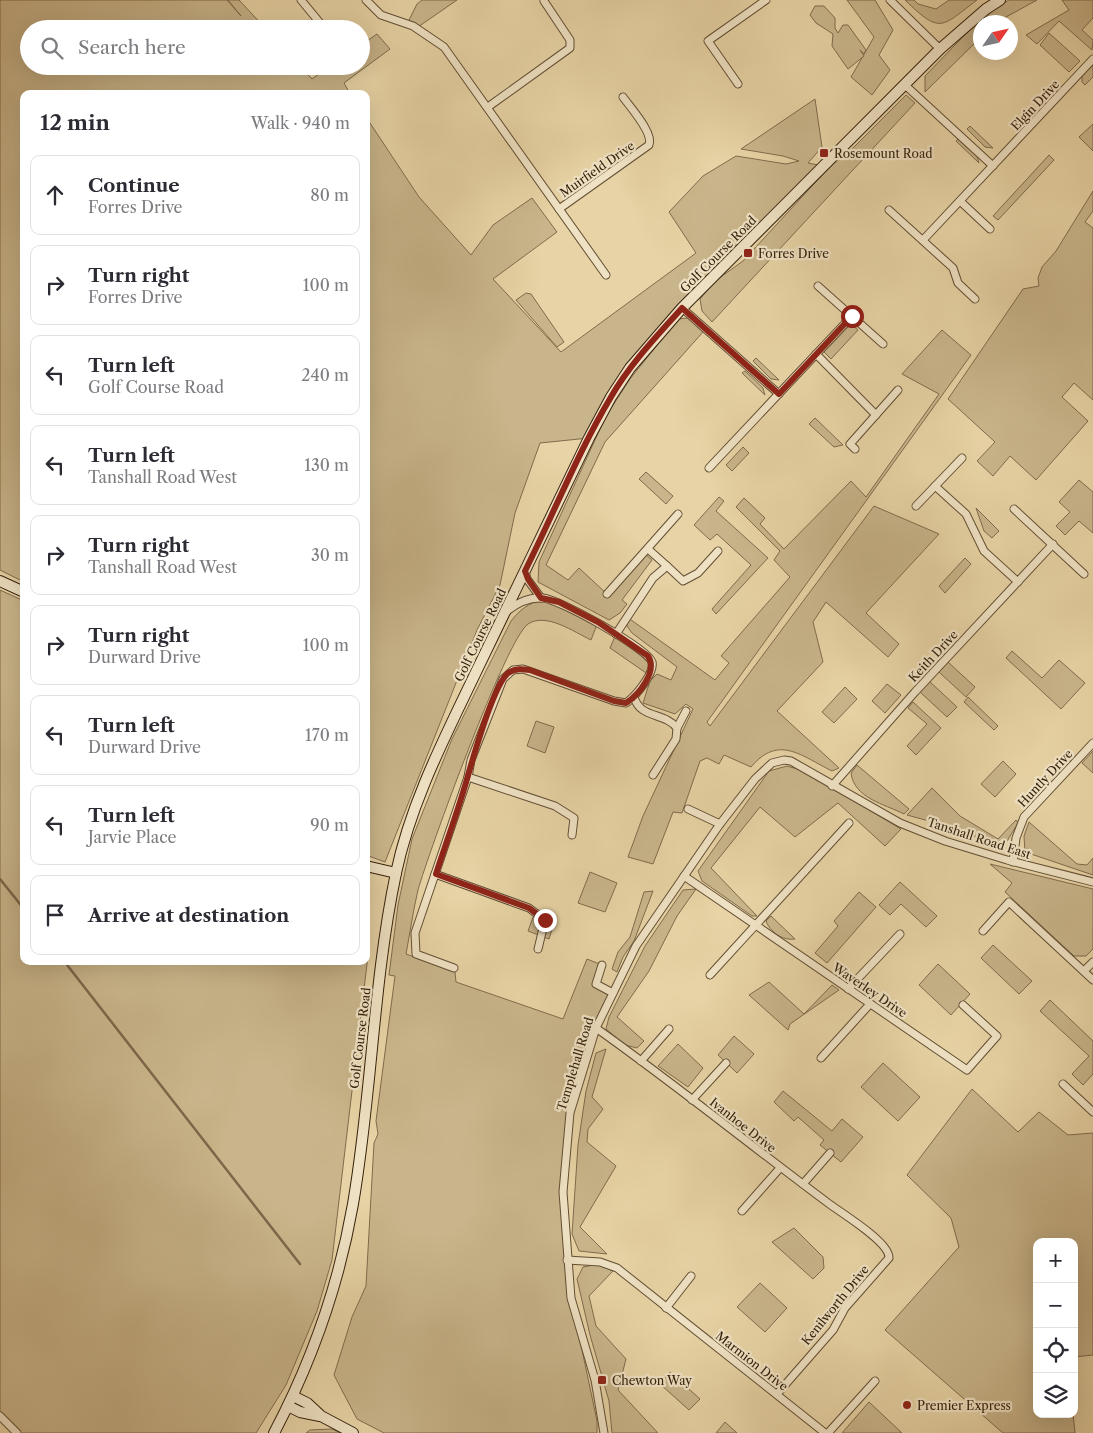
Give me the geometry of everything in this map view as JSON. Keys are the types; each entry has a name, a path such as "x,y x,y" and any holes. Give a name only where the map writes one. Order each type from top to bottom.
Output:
{"street":[{"path":"301,0 318,20"},
{"name":"Muirfield Drive","path":"366,0 381,15 413,26 444,47 606,275"},
{"path":"738,84 708,41 766,0"},
{"path":"890,0 940,50"},
{"name":"Golf Course Road","path":"274,1433 293,1396 335,1286 353,1204 374,1022 396,873 426,778 503,615 610,397 630,368 682,308 940,50 986,9 1000,0"},
{"path":"488,107 570,48 570,40 544,1"},
{"name":"Elgin Drive","path":"923,240 1093,59"},
{"path":"905,85 993,166"},
{"name":"Muirfield Drive","path":"558,209 649,145 651,141 649,133 623,97"},
{"path":"960,201 990,229"},
{"path":"889,210 953,268 958,283 975,299"},
{"path":"818,286 883,344"},
{"path":"682,308 779,394"},
{"path":"709,468 852,316"},
{"path":"816,354 876,415"},
{"path":"855,449 850,444 898,390"},
{"path":"916,506 962,458"},
{"path":"935,486 966,514 984,551 1018,582"},
{"path":"1014,509 1084,574"},
{"path":"607,594 678,514"},
{"name":"Keith Drive","path":"832,786 1053,544"},
{"path":"648,549 683,581 698,573 718,551"},
{"path":"616,634 653,578 667,566"},
{"path":"525,571 541,598"},
{"path":"0,581 20,590"},
{"path":"454,968 416,954 415,933 468,777 471,760 503,679 513,670 530,670 620,703 626,703 634,698 649,675 652,662 642,652 616,634 559,602 541,598 522,602 503,615"},
{"path":"634,698 642,711 669,720 677,728"},
{"path":"653,775 676,739 677,728 686,712"},
{"name":"Huntly Drive","path":"1013,862 1016,838 1024,817 1093,743"},
{"name":"Tanshall Road East","path":"784,760 795,763 832,786 900,823 945,841 1013,862 1093,882"},
{"name":"Templehall Road","path":"604,1433 595,1380 571,1298 563,1192 570,1113 596,1028 636,946 720,824 767,766 784,760"},
{"path":"468,777 556,806 574,818 572,836"},
{"path":"688,809 720,824"},
{"path":"710,975 849,823"},
{"path":"370,867 396,873"},
{"path":"436,874 529,908 545,920 538,949"},
{"name":"Waverley Drive","path":"684,876 967,1070 997,1036 962,1005"},
{"path":"983,931 1009,902 1093,980"},
{"path":"848,989 900,934"},
{"path":"1084,972 1093,962"},
{"path":"602,966 596,984 613,993"},
{"path":"821,1058 870,1004"},
{"name":"Ivanhoe Drive","path":"596,1028 861,1227 885,1246 889,1253"},
{"path":"642,1061 669,1029"},
{"name":"Ivanhoe Drive","path":"692,1100 726,1063"},
{"path":"1063,1084 1093,1112"},
{"path":"803,1184 830,1153"},
{"name":"Ivanhoe Drive","path":"742,1211 780,1168"},
{"name":"Kenilworth Drive","path":"777,1394 833,1330 845,1308 888,1258 889,1253"},
{"name":"Marmion Drive","path":"567,1260 600,1262 617,1268 826,1433 876,1381"},
{"path":"666,1308 691,1276"},
{"path":"293,1396 307,1403 321,1416 354,1433"},
{"path":"288,1406 300,1412 321,1416"},
{"path":"0,1416 17,1433"}],"shaded area":[{"path":"0,0 227,0 241,16 228,0 239,0 258,20 20,20 20,75 308,75 312,79 318,75 355,75 344,83 348,90 20,90 20,580 0,570"},
{"path":"422,0 457,0 418,27 409,20 417,4"},
{"path":"847,0 875,0 893,30 879,55 890,70 872,95 851,77 874,37"},
{"path":"905,0 914,0 918,4 936,9 949,0 977,0 956,16 941,23 926,19"},
{"path":"1009,0 1037,0 1010,15 984,15"},
{"path":"1062,0 1093,0 1093,18 1082,30 1093,40 1092,50 1059,21 1037,44 1026,35 1069,10"},
{"path":"815,6 824,6 835,18 835,28 838,33 843,25 848,25 866,50 864,54 860,50 864,56 848,69 832,46 833,34 816,23 810,15"},
{"path":"973,26 973,45 925,92 925,76"},
{"path":"1049,33 1080,61 1069,72 1040,45"},
{"path":"377,34 390,49 370,64 370,39"},
{"path":"1093,65 1093,77 1085,85 1082,82 1082,76"},
{"path":"906,95 915,103 712,322 702,311 700,299 715,281 743,261 836,160 849,152"},
{"path":"815,99 822,147 808,163 823,166 650,344 589,438 540,443 515,513 500,585 477,630 385,862 370,856 370,123 419,197 471,255 493,225 532,198 557,232 493,279 561,352 696,253 669,212 703,176 736,156 786,164 799,161 783,156 741,149"},
{"path":"1093,124 1093,151 1079,137"},
{"path":"970,126 993,148 985,147 967,129"},
{"path":"959,138 977,156 979,163 956,141"},
{"path":"1049,155 1054,160 998,220 993,216"},
{"path":"1093,191 1093,211 1085,222 1093,228 1093,400 1074,383 1062,397 1088,421 1036,480 1010,456 993,476 977,461 995,442 948,399 1023,289 1039,286 1038,278 1042,267 1056,251"},
{"path":"526,293 531,294 564,342 557,347 516,300"},
{"path":"688,318 703,332 605,442 546,565 568,580 579,568 607,594 644,553 652,560 622,600 627,604 620,613 609,620 538,582 539,562 606,416 630,379 678,319"},
{"path":"851,324 858,330 831,359 824,352"},
{"path":"942,330 971,355 707,722 710,726 874,506 939,534 866,613 899,644 888,657 826,602 813,622 823,662 777,711 839,768 832,771 800,754 781,750 761,757 751,767 724,755 719,764 707,758 700,761 682,813 673,812 653,864 628,857 643,816 693,709 686,704 675,714 643,703 650,681 657,674 671,680 677,667 632,633 627,626 627,617 715,680 729,663 721,656 790,577 774,560 780,551 736,507 744,498 765,518 760,524 784,549 851,481 866,497 939,394 902,374"},
{"path":"756,358 779,380 771,379 753,361"},
{"path":"745,371 763,388 765,395 742,373"},
{"path":"815,418 843,445 834,447 809,424"},
{"path":"743,447 749,453 732,471 726,465"},
{"path":"646,472 673,496 666,504 639,479"},
{"path":"1079,480 1093,492 1093,533 1079,521 1065,535 1056,526 1070,512 1059,502"},
{"path":"719,497 724,501 716,511 768,558 716,614 712,609 751,565 717,534 710,540 694,525"},
{"path":"976,508 999,531 992,538 984,531"},
{"path":"965,558 971,564 945,593 939,586"},
{"path":"0,590 20,599 20,965 367,965 332,1260 317,1311 286,1385 256,1433 17,1433 0,1416"},
{"path":"542,600 557,604 598,622 591,640 560,624 543,620 528,624 517,638 486,705 436,835 418,890 406,954 455,972 456,982 563,1019 587,959 602,965 596,984 613,993 596,1028 570,1113 563,1192 571,1298 597,1421 597,1433 384,1433 357,1419 334,1375 352,1317 366,1286 374,1143 378,1134 376,1121 395,976 389,975 398,905 412,839 452,739 511,621 525,608"},
{"path":"616,634 652,662 649,675 610,648"},
{"path":"1012,651 1042,678 1059,660 1085,683 1061,709 1006,658"},
{"path":"948,662 975,687 966,697 939,672"},
{"path":"929,681 957,707 947,717 920,692"},
{"path":"887,684 901,695 885,713 872,701"},
{"path":"845,687 857,699 834,723 822,712"},
{"path":"968,697 998,726 994,730 964,702"},
{"path":"913,702 941,728 916,755 907,746 927,724 908,708"},
{"path":"536,721 554,727 545,753 527,746"},
{"path":"1093,751 1093,773 1082,763"},
{"path":"1003,761 1016,774 995,797 981,784"},
{"path":"857,765 909,809 904,814 871,799 858,789 853,782 851,773"},
{"path":"787,766 804,771 901,829 885,846 838,803 795,837 760,807 711,868 757,916 752,916 702,881 698,871 769,771"},
{"path":"932,788 960,816 998,839 1016,820 1018,823 1004,846 992,846 965,831 907,815"},
{"path":"1029,822 1077,864 1087,865 1093,858 1093,875 1025,852 1024,836"},
{"path":"990,864 1093,889 1093,949 1086,956 1074,956 1005,892 1012,883"},
{"path":"590,872 617,883 605,912 578,903"},
{"path":"900,882 937,916 926,927 901,904 890,915 879,905"},
{"path":"696,889 677,916 649,971 617,1017 644,1041 637,1048 625,1045 606,1029 609,1017 645,946 683,890"},
{"path":"653,891 634,941 623,957 617,972 612,969 618,952 630,937 644,892"},
{"path":"859,892 876,907 827,963 815,953 838,926 834,921"},
{"path":"535,912 553,926 549,939 528,931"},
{"path":"771,916 795,939 786,939 774,932 766,921"},
{"path":"993,945 1032,981 1019,994 981,958"},
{"path":"938,964 970,994 951,1015 919,985"},
{"path":"769,982 804,1014 832,985 839,990 790,1024 788,1030 749,995"},
{"path":"1050,1000 1093,1041 1093,1074 1083,1085 1072,1074 1089,1056 1040,1011"},
{"path":"734,1036 754,1054 737,1073 718,1055"},
{"path":"678,1044 703,1068 688,1087 658,1066"},
{"path":"606,1049 592,1097 603,1109 588,1129 587,1142 616,1166 580,1227 607,1254 579,1251 572,1234 578,1145 586,1091 596,1053"},
{"path":"883,1063 920,1097 898,1121 861,1087"},
{"path":"972,1089 1018,1132 1039,1112 1068,1135 1093,1133 1093,1355 1078,1357 1078,1238 1033,1238 1033,1418 1073,1418 1075,1433 1003,1433 885,1330 959,1247 951,1218 907,1175"},
{"path":"783,1091 832,1131 842,1119 863,1137 841,1162 820,1145 824,1140 798,1117 794,1121 774,1102"},
{"path":"794,1228 823,1257 824,1268 813,1279 772,1242"},
{"path":"599,1264 613,1271 589,1296 596,1326 626,1359 618,1390 658,1433 612,1433 609,1401 590,1335 577,1279 583,1267"},
{"path":"760,1283 787,1308 765,1332 737,1307"},
{"path":"670,1372 700,1399 689,1410 660,1384"},
{"path":"869,1402 902,1433 842,1433"},
{"path":"725,1422 737,1433 716,1433"},
{"path":"332,1429 340,1433 306,1433 310,1430"}],"waterway":[{"path":"0,879 20,904"},
{"path":"67,965 300,1264"}],"place":[{"name":"Rosemount Road","path":"824,153"},
{"name":"Forres Drive","path":"748,253"},
{"name":"Chewton Way","path":"602,1380"},
{"name":"Premier Express","path":"907,1405"}],"route":[{"path":"545,920 529,908 436,874 468,777 471,760 503,679 508,673 517,669 530,670 614,701 626,703 634,698 652,668 652,662 648,656 598,622 559,602 541,598 533,588 525,571 589,438 610,397 630,368 682,308 779,394 852,316"}]}
